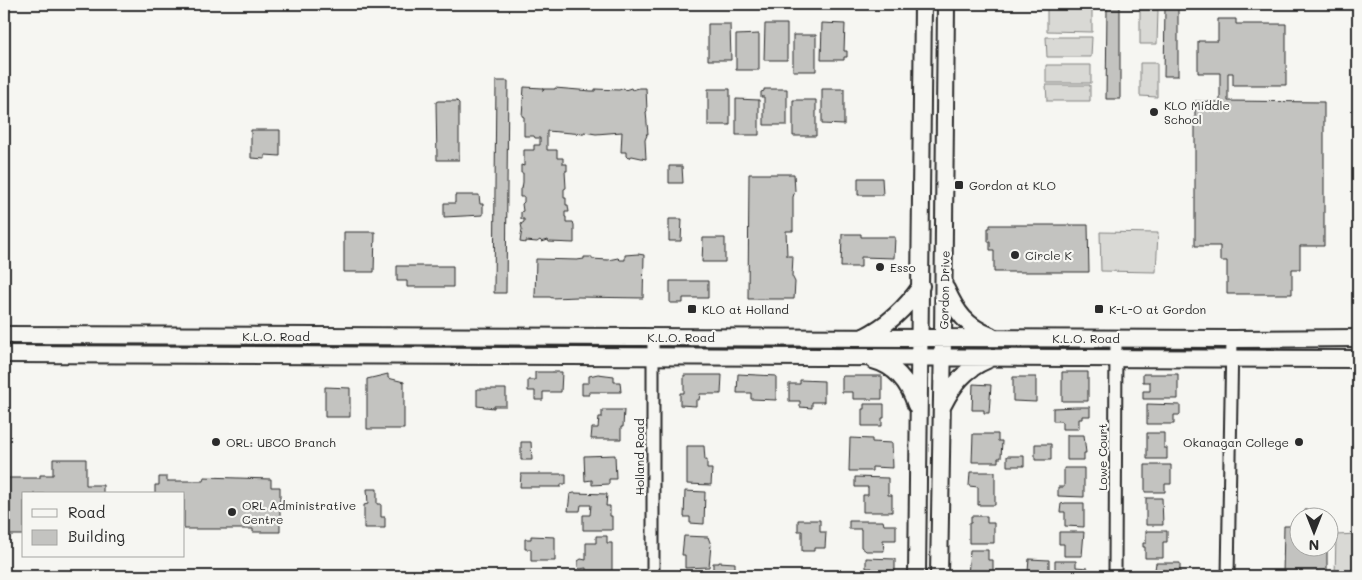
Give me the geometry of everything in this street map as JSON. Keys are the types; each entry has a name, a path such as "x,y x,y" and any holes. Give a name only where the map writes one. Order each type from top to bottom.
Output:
{"main road":[{"name":"Gordon Drive","path":"917,576 924,4"},
{"name":"Gordon Drive","path":"939,576 944,338 946,4"},
{"path":"863,338 879,329 894,317 911,301 921,286"},
{"path":"944,286 957,311 967,323 977,330 996,338"},
{"name":"K.L.O. Road","path":"4,335 1358,338"},
{"name":"K.L.O. Road","path":"4,354 1358,359"},
{"path":"864,358 885,363 896,371 906,382 919,416"},
{"path":"942,406 951,389 973,366 991,358"}],"street":[{"name":"Holland Road","path":"653,337 653,576"},
{"name":"Lowe Court","path":"1115,576 1116,338"},
{"path":"1228,576 1232,338"}],"shaded area":[{"path":"1047,8 1092,8 1092,32 1047,31"},
{"path":"1140,10 1158,10 1157,44 1140,44"},
{"path":"1046,37 1092,37 1091,57 1047,57"},
{"path":"1140,63 1157,63 1157,97 1140,96"},
{"path":"1046,65 1091,65 1091,83 1046,83"},
{"path":"1046,85 1090,85 1090,101 1047,101"},
{"path":"1100,232 1158,233 1156,272 1101,271"},
{"path":"1358,534 1358,576 1335,576 1335,558 1340,558 1340,535"}],"building":[{"path":"1107,7 1120,7 1120,99 1106,99"},
{"path":"1165,8 1178,8 1178,76 1164,76"},
{"path":"1218,19 1236,19 1236,24 1286,24 1286,85 1233,85 1233,73 1228,73 1228,101 1324,102 1324,246 1300,246 1300,269 1292,269 1292,294 1227,294 1227,261 1220,261 1220,246 1195,246 1195,101 1220,102 1220,73 1198,73 1198,41 1218,41"},
{"path":"822,23 845,24 844,51 847,51 847,57 844,57 844,60 821,60"},
{"path":"708,24 730,24 731,60 708,60"},
{"path":"765,24 787,24 787,60 764,60"},
{"path":"759,34 759,70 736,70 736,35"},
{"path":"793,35 816,35 816,71 793,71"},
{"path":"1354,43 1358,43 1358,71 1357,55 1355,55"},
{"path":"1355,71 1358,71 1358,121"},
{"path":"496,81 508,81 506,293 494,293"},
{"path":"524,87 543,88 543,91 544,89 555,88 595,91 595,89 619,90 624,88 625,90 631,88 632,90 646,88 648,134 646,134 645,140 646,159 632,156 628,158 626,152 621,152 622,132 596,134 584,132 584,134 547,131 547,150 557,150 557,158 563,158 563,164 567,164 564,198 566,198 569,212 565,212 565,217 566,222 573,222 574,243 549,242 548,240 542,242 540,240 537,242 520,242 521,224 524,222 524,219 521,219 521,212 523,211 524,197 520,197 520,189 522,189 523,182 521,165 524,166 524,150 534,150 534,145 540,145 540,138 524,136 524,117 522,116"},
{"path":"708,89 730,89 730,125 708,125"},
{"path":"764,89 787,89 787,125 764,125 764,97 761,97 761,92"},
{"path":"822,89 844,89 844,125 822,124"},
{"path":"736,99 759,100 759,135 736,135"},
{"path":"793,100 816,100 816,136 793,136"},
{"path":"457,101 459,103 459,160 437,160 436,102"},
{"path":"251,130 280,130 280,156 265,155 265,159 251,158"},
{"path":"669,166 682,166 683,183 669,183"},
{"path":"749,174 794,174 793,231 786,231 787,256 793,256 794,299 748,299"},
{"path":"858,178 882,178 883,195 858,195"},
{"path":"455,195 479,195 480,204 483,204 483,215 444,217 444,203 455,203"},
{"path":"669,219 682,219 681,241 669,241"},
{"path":"990,225 1088,225 1089,272 994,272 994,250 990,250 990,242 988,242 988,228 990,228"},
{"path":"344,232 375,232 374,272 344,272"},
{"path":"842,234 861,234 861,237 895,237 894,258 861,257 861,267 841,267"},
{"path":"703,238 725,238 725,262 702,262"},
{"path":"625,255 644,255 643,298 535,297 536,259 577,260 584,259 584,257 592,257 592,259 608,260 618,258 625,260"},
{"path":"397,266 453,266 453,287 407,287 407,281 397,281"},
{"path":"670,281 708,281 708,298 683,298 683,303 670,303"},
{"path":"535,372 562,372 561,392 543,392 543,400 535,400 535,391 528,391 528,380 535,380"},
{"path":"1062,372 1088,372 1088,401 1062,401"},
{"path":"388,374 388,378 404,382 404,429 367,429 367,379"},
{"path":"598,374 614,376 614,382 620,382 621,392 589,392 589,395 582,395 582,383 589,383 589,376"},
{"path":"738,374 776,376 776,400 751,399 751,393 737,393"},
{"path":"1143,374 1178,374 1178,399 1143,399 1143,391 1150,391 1150,382 1143,382"},
{"path":"684,375 722,375 721,394 700,394 699,400 696,400 696,406 680,405 680,393 684,393"},
{"path":"842,376 882,376 882,399 853,399 853,392 842,392"},
{"path":"1013,377 1036,377 1036,402 1013,401"},
{"path":"800,380 824,381 824,402 812,402 812,408 800,407 800,401 789,401 789,384 800,384"},
{"path":"973,384 991,385 989,413 984,413 984,410 972,410"},
{"path":"325,387 350,388 350,417 325,417"},
{"path":"477,389 506,389 506,406 494,406 494,408 477,406"},
{"path":"864,404 884,404 882,426 862,426 862,409 864,409"},
{"path":"1147,404 1180,405 1180,415 1174,415 1174,424 1147,424"},
{"path":"1090,407 1090,416 1082,416 1082,419 1079,419 1079,429 1062,429 1062,421 1053,421 1053,408"},
{"path":"602,410 624,410 621,439 591,439 592,428 598,428 599,417 602,417"},
{"path":"1147,433 1164,433 1164,448 1167,448 1167,459 1147,459"},
{"path":"973,434 998,434 998,441 1002,441 1001,458 998,458 998,462 972,462"},
{"path":"1067,435 1084,435 1086,453 1084,453 1084,460 1067,460"},
{"path":"850,438 872,439 872,442 892,443 893,468 872,467 872,471 849,471"},
{"path":"521,442 531,442 532,460 521,460"},
{"path":"1035,444 1051,444 1051,460 1035,460"},
{"path":"687,446 704,446 707,469 712,469 711,485 687,484"},
{"path":"615,455 616,479 609,479 609,484 592,485 592,480 585,481 584,456"},
{"path":"1007,456 1024,456 1024,466 1007,466"},
{"path":"53,459 86,459 86,485 103,485 103,492 22,492 22,535 4,535 4,487 6,487 6,478 40,478 40,475 53,475"},
{"path":"1145,465 1171,465 1171,484 1165,484 1165,492 1145,492"},
{"path":"1064,468 1084,468 1084,497 1058,496 1058,487 1064,487"},
{"path":"970,472 995,472 995,505 978,505 978,487 969,486"},
{"path":"521,474 566,474 566,484 561,484 561,487 520,487"},
{"name":"ORL Administrative Centre","path":"159,477 167,477 167,481 203,481 204,477 271,479 271,487 280,487 280,532 253,532 253,529 185,529 185,492 155,492 155,485 159,485"},
{"path":"855,477 888,478 888,495 892,495 892,512 863,512 863,495 868,495 868,487 855,487"},
{"path":"367,489 377,489 377,504 381,504 381,517 385,517 385,528 364,528 364,505 368,504"},
{"path":"685,491 705,492 704,524 690,523 690,517 684,517"},
{"path":"570,494 607,494 606,506 610,506 612,530 583,530 583,515 590,515 591,505 581,505 580,511 568,511"},
{"path":"1146,498 1162,498 1163,525 1146,525"},
{"path":"1084,503 1084,527 1065,526 1065,512 1060,512 1061,504"},
{"path":"971,516 987,516 987,523 994,523 994,543 969,543"},
{"path":"798,520 820,520 820,532 826,532 825,548 814,548 814,551 802,551 802,531 798,531"},
{"path":"849,521 883,521 884,525 896,525 896,540 883,540 884,551 866,551 861,547 861,529 849,529"},
{"path":"1284,526 1290,526 1290,558 1327,558 1327,576 1283,576"},
{"path":"1146,531 1167,531 1167,542 1163,542 1163,558 1145,558 1143,543 1146,543"},
{"path":"1059,532 1084,532 1082,556 1064,556 1064,544 1059,544"},
{"path":"531,536 555,537 555,561 531,561 531,549 525,549 525,539 531,539"},
{"path":"596,536 607,536 607,543 612,543 612,571 586,571 586,568 580,569 578,567 578,561 581,559 586,560 586,543 596,543"},
{"path":"684,536 708,537 711,545 709,567 685,568 685,555 682,555"},
{"path":"970,550 988,550 988,560 993,560 993,576 968,576"},
{"path":"866,558 895,559 895,576 872,576 872,568 866,568"},
{"path":"1029,559 1049,560 1049,571 1028,571"},
{"path":"1055,561 1076,561 1076,567 1088,568 1088,576 1055,576"},
{"path":"713,563 735,563 735,576 713,576"},
{"path":"1156,563 1180,563 1180,576 1154,576"}],"waterway":[{"path":"874,4 893,4"}],"place":[{"name":"KLO Middle School","path":"1154,112"},
{"name":"Gordon at KLO","path":"959,185"},
{"name":"Circle K","path":"1015,255"},
{"name":"Esso","path":"880,267"},
{"name":"KLO at Holland","path":"692,309"},
{"name":"K-L-O at Gordon","path":"1099,309"},
{"name":"ORL: UBCO Branch","path":"216,442"},
{"name":"Okanagan College","path":"1299,442"},
{"name":"ORL Administrative Centre","path":"232,512"}]}
